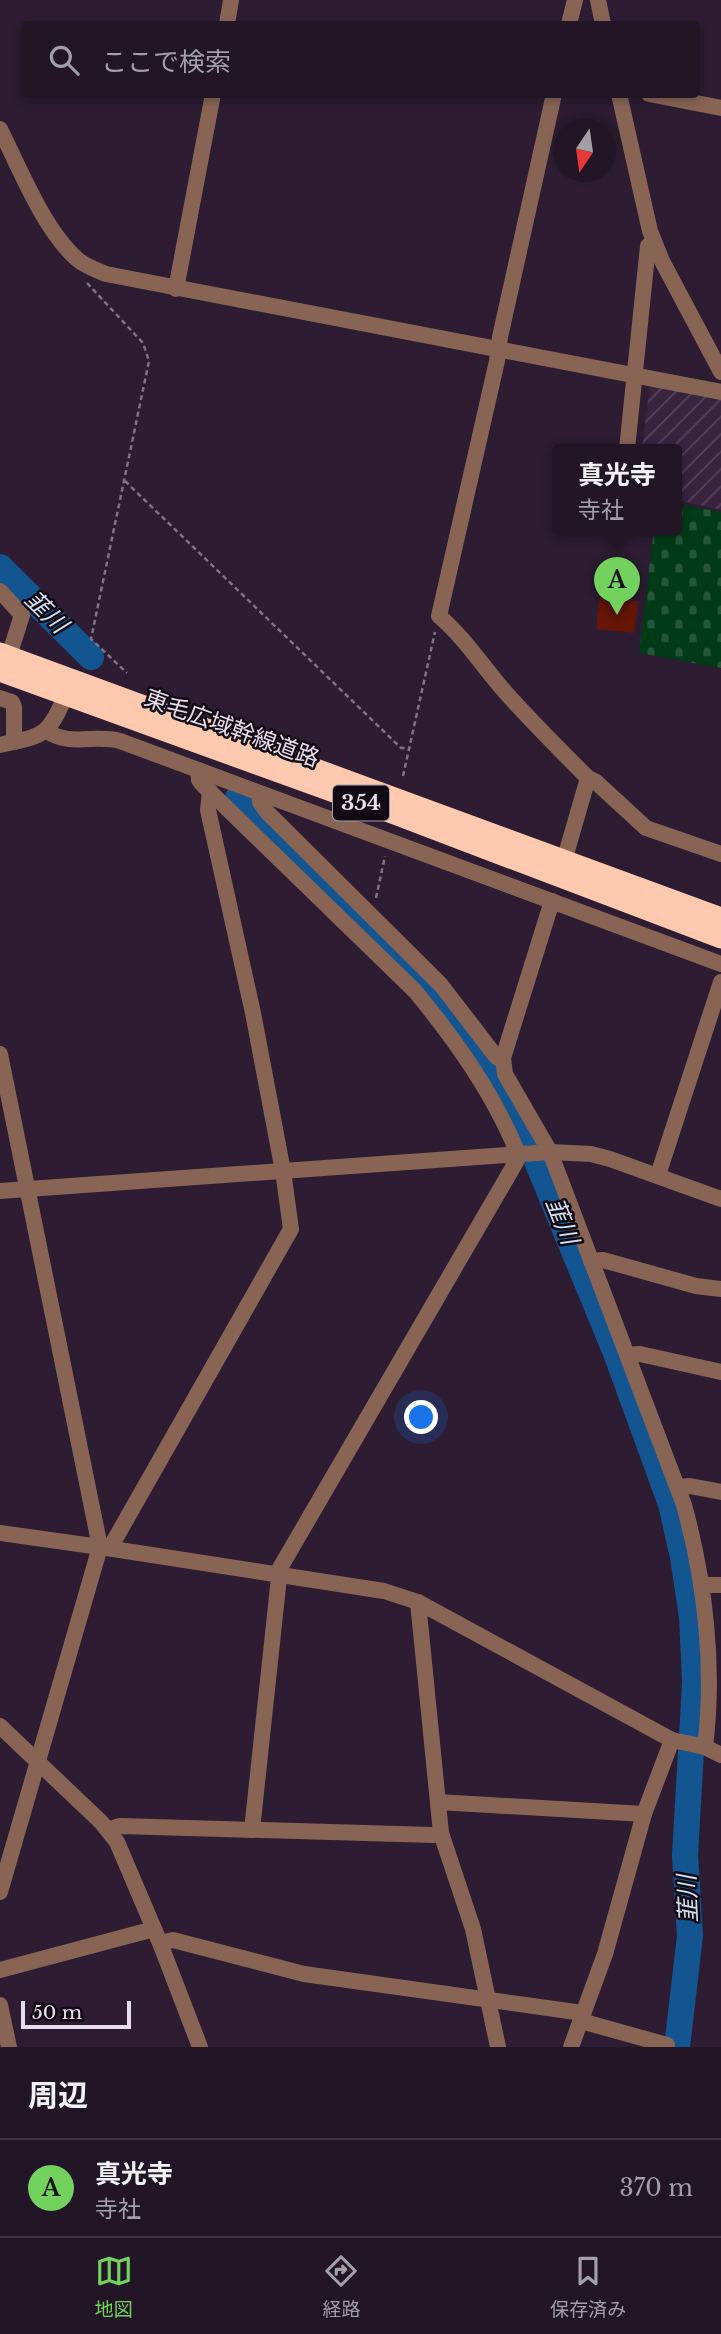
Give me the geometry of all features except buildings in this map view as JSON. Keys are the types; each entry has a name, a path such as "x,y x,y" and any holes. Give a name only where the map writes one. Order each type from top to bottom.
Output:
{"highway":[{"name":"東毛広域幹線道路","path":"3,660 66,695 397,815 721,938"},
{"name":"東毛広域幹線道路","path":"3,660 401,799 721,918"}],"street":[{"path":"228,21 231,0"},
{"path":"570,21 575,0"},
{"path":"598,0 602,21"},
{"path":"176,289 212,98"},
{"path":"553,98 439,616 453,628 513,701 588,778 596,782 646,828 721,854"},
{"path":"620,98 654,242 721,372"},
{"path":"670,98 721,108"},
{"path":"0,129 50,226 63,244 79,261 106,274 721,392"},
{"path":"628,444 648,246 654,242"},
{"path":"0,591 22,615 3,660"},
{"path":"0,698 12,702 14,706 7,743 47,732 66,695"},
{"path":"47,732 63,740 97,737 120,741 721,964"},
{"path":"198,770 199,780 415,991 458,1046 521,1154"},
{"path":"564,861 588,778"},
{"path":"0,1892 105,1547 289,1236 291,1219 283,1171 253,1013 208,810 210,791"},
{"path":"260,793 260,802 267,812 441,985 494,1054 503,1058"},
{"path":"552,901 503,1058 505,1074 547,1153 591,1261 678,1487 693,1537 701,1585 707,1653 705,1747"},
{"path":"658,1175 716,1018 721,982"},
{"path":"0,1054 105,1547"},
{"path":"0,1191 547,1153 591,1154 721,1199"},
{"path":"252,1830 282,1562 521,1154"},
{"path":"591,1261 603,1260 696,1286 721,1289"},
{"path":"627,1355 640,1354 721,1372"},
{"path":"678,1487 690,1486 721,1492"},
{"path":"0,1534 105,1547 384,1591 418,1602 672,1740 705,1747 721,1755"},
{"path":"701,1585 721,1585"},
{"path":"418,1602 441,1833 472,1929 498,2047"},
{"path":"0,1726 108,1830 125,1858 200,2047"},
{"path":"570,2047 605,1954 644,1814 672,1740"},
{"path":"438,1802 644,1814"},
{"path":"108,1830 119,1826 433,1835 441,1833"},
{"path":"0,1970 157,1936 304,1974 582,2017 667,2045"},
{"path":"0,2004 9,2047"}],"path":[{"path":"79,261 82,278 143,343 149,361 91,639 127,673"},
{"path":"125,481 401,748 409,748"},
{"path":"403,776 439,616"},
{"path":"372,915 388,840"}],"shaded area":[{"path":"650,384 721,398 721,510 682,501 682,444 643,444"}],"green space":[{"path":"682,505 721,512 721,668 639,653 653,535 682,535"}],"waterway":[{"name":"韮川","path":"0,567 91,657"},
{"name":"韮川","path":"238,798 435,995 492,1074 527,1137 616,1353 671,1504 683,1557 692,1617 695,1681 692,1738"},
{"name":"韮川","path":"677,2047 690,1936 685,1855 691,1751"}],"place":[{"name":"真光寺","path":"617,615"}]}
